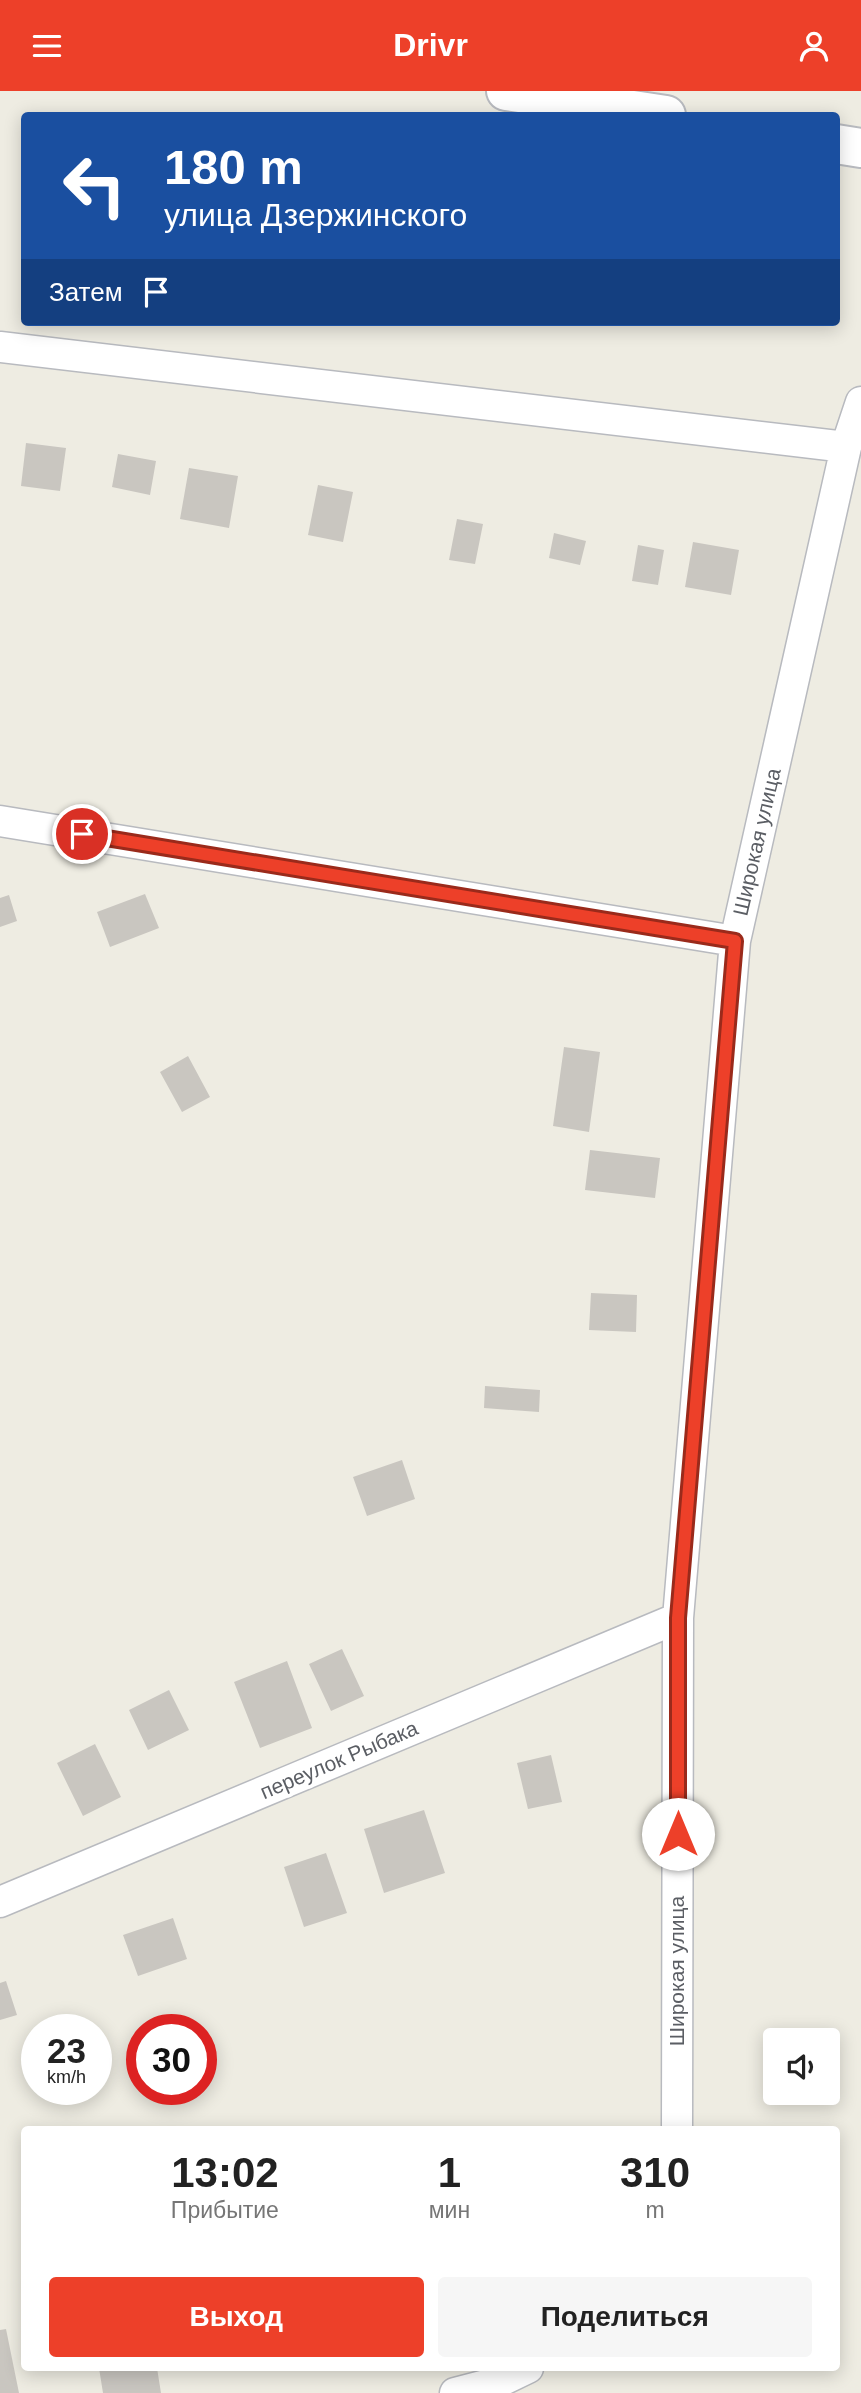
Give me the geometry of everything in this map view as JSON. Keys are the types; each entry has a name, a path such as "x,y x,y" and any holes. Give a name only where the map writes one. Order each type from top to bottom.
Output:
{"street":[{"path":"506,91 613,99 656,112"},
{"path":"840,144 861,148"},
{"path":"0,347 846,447"},
{"name":"Широкая улица","path":"677,2126 678,1618 735,941 846,447 861,402"},
{"path":"0,821 735,941"},
{"name":"переулок Рыбака","path":"0,1902 678,1618"},
{"path":"455,2393 500,2381 522,2371"}],"building":[{"path":"26,443 66,448 60,491 21,486"},
{"path":"118,454 156,461 150,495 112,487"},
{"path":"189,468 238,476 229,528 180,519"},
{"path":"318,485 353,492 343,542 308,535"},
{"path":"457,519 483,524 475,564 449,560"},
{"path":"554,533 586,541 580,565 549,558"},
{"path":"693,542 739,550 731,595 685,587"},
{"path":"638,545 664,550 658,585 632,581"},
{"path":"145,894 159,928 110,947 97,912"},
{"path":"9,895 17,921 0,927 0,898"},
{"path":"564,1047 600,1052 589,1132 553,1126"},
{"path":"188,1056 210,1097 182,1112 160,1072"},
{"path":"590,1150 660,1158 655,1198 585,1190"},
{"path":"591,1293 637,1295 636,1332 589,1330"},
{"path":"485,1386 540,1390 539,1412 484,1408"},
{"path":"402,1460 415,1499 367,1516 353,1477"},
{"path":"342,1649 364,1696 331,1711 309,1664"},
{"path":"287,1661 312,1728 260,1748 234,1682"},
{"path":"169,1690 189,1730 148,1750 129,1710"},
{"path":"95,1744 121,1797 83,1816 57,1763"},
{"path":"551,1755 562,1802 528,1809 517,1763"},
{"path":"424,1810 445,1873 384,1893 364,1829"},
{"path":"326,1853 347,1913 304,1927 284,1867"},
{"path":"173,1918 187,1959 138,1976 123,1935"},
{"path":"6,1981 17,2015 0,2020 0,1983"},
{"path":"6,2329 19,2393 0,2393 0,2330"},
{"path":"99,2371 157,2371 161,2393 103,2393"}],"route":[{"path":"82,834 735,941 678,1618 678,1834"}]}
